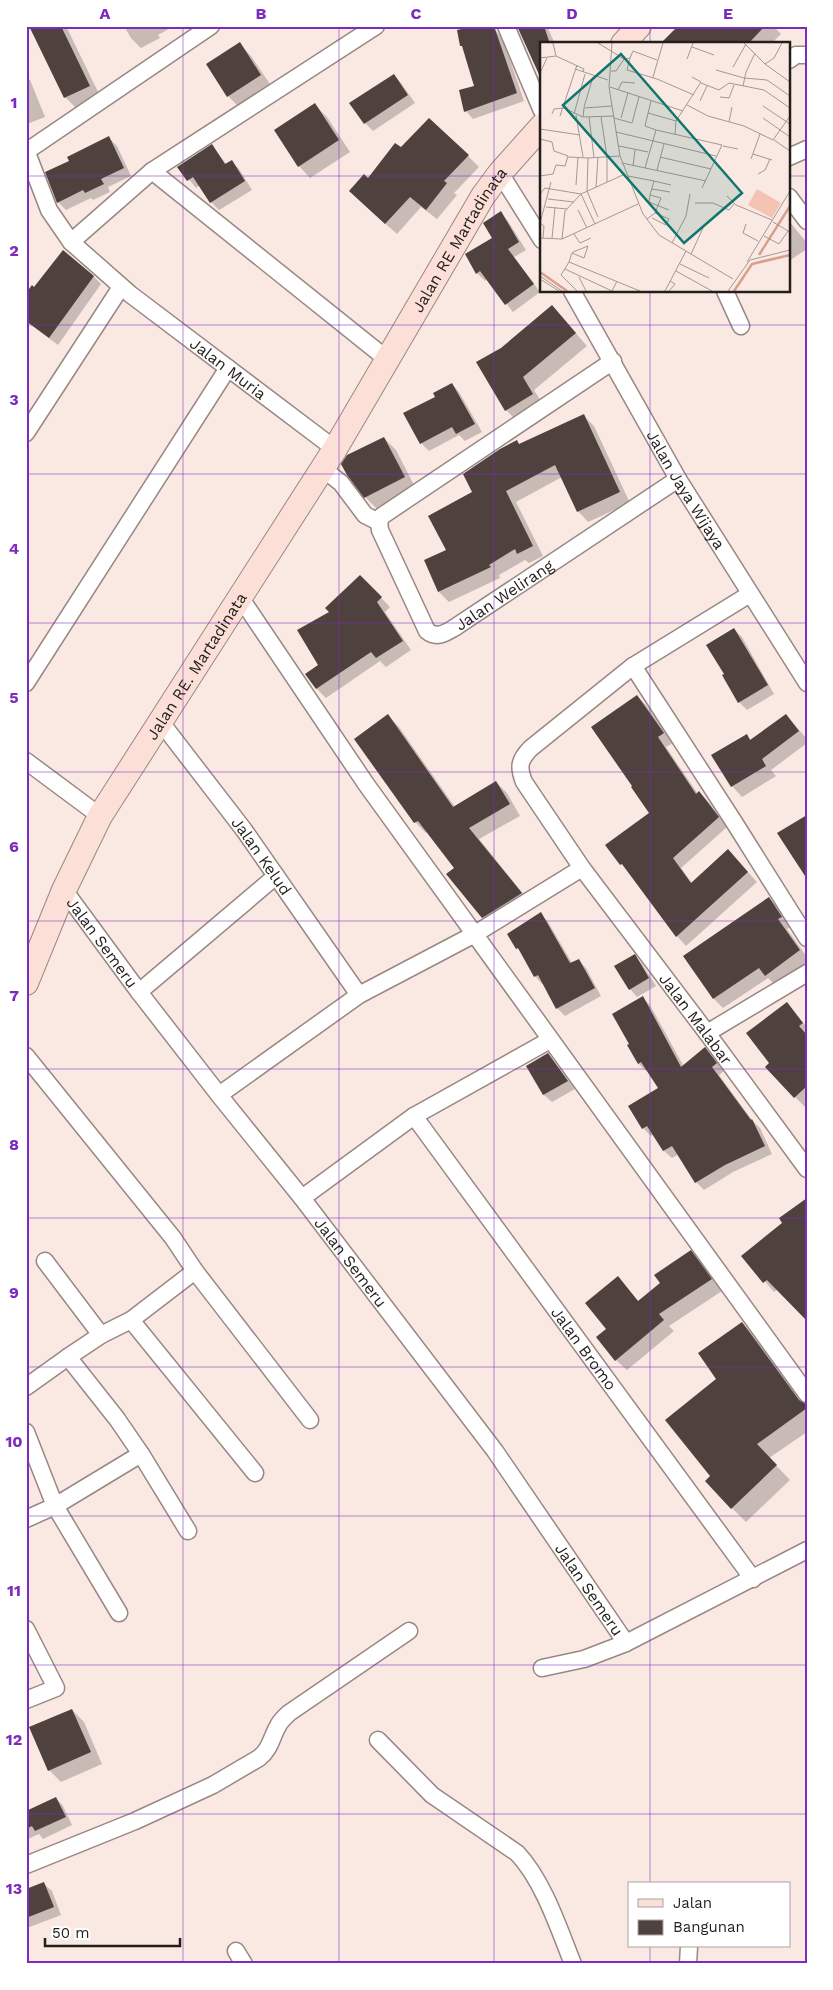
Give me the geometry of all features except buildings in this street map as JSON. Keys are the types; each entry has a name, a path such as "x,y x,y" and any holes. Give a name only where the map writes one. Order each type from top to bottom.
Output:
{"main road":[{"path":"625,42 639,26"},
{"name":"Jalan RE Martadinata","path":"388,360 483,196 500,173 540,128"},
{"name":"Jalan RE. Martadinata","path":"26,983 64,890 100,816 328,459 388,360"}],"street":[{"name":"Jalan Muria","path":"211,26 27,150 29,172 49,210 71,242 122,287 228,368 328,459 340,484 365,515 378,522"},
{"path":"71,242 152,171 376,26"},
{"path":"506,26 540,106"},
{"path":"790,59 796,55 807,55"},
{"path":"790,157 807,149"},
{"path":"152,171 388,360"},
{"path":"500,173 540,237"},
{"path":"790,198 807,221"},
{"path":"26,433 122,287"},
{"name":"Jalan Jaya Wijaya","path":"573,292 678,479 807,684"},
{"path":"724,292 741,326"},
{"path":"378,522 382,516 613,362"},
{"path":"26,683 228,368"},
{"name":"Jalan Welirang","path":"378,522 427,631 433,636 437,636 454,628 678,479"},
{"path":"750,594 633,666 807,938"},
{"path":"240,597 366,784 807,1394"},
{"name":"Jalan Malabar","path":"633,666 531,748 520,762 519,767 524,782 582,868 807,1169"},
{"name":"Jalan Kelud","path":"160,721 244,830 360,995"},
{"path":"26,761 100,816"},
{"path":"219,1095 360,995 475,934 582,868"},
{"path":"139,992 276,876"},
{"name":"Jalan Semeru","path":"64,890 139,992 302,1198 495,1451 626,1643"},
{"path":"707,1033 807,973"},
{"path":"302,1198 414,1116 550,1040"},
{"path":"26,1056 173,1238 195,1271 310,1420"},
{"name":"Jalan Bromo","path":"414,1116 753,1579"},
{"path":"45,1261 101,1335"},
{"path":"26,1387 101,1335 131,1320 195,1271"},
{"path":"131,1320 256,1473"},
{"path":"68,1357 141,1454 188,1531"},
{"path":"26,1432 55,1506 119,1613"},
{"path":"26,1519 55,1506 141,1454"},
{"path":"542,1668 584,1659 626,1643 807,1550"},
{"path":"26,1629 56,1688 26,1700"},
{"path":"26,1864 135,1821 213,1785 260,1758 272,1744 279,1724 289,1713 408,1631"},
{"path":"378,1740 432,1795 517,1853 528,1864 537,1879 573,1964"},
{"path":"688,1964 689,1948"}]}
